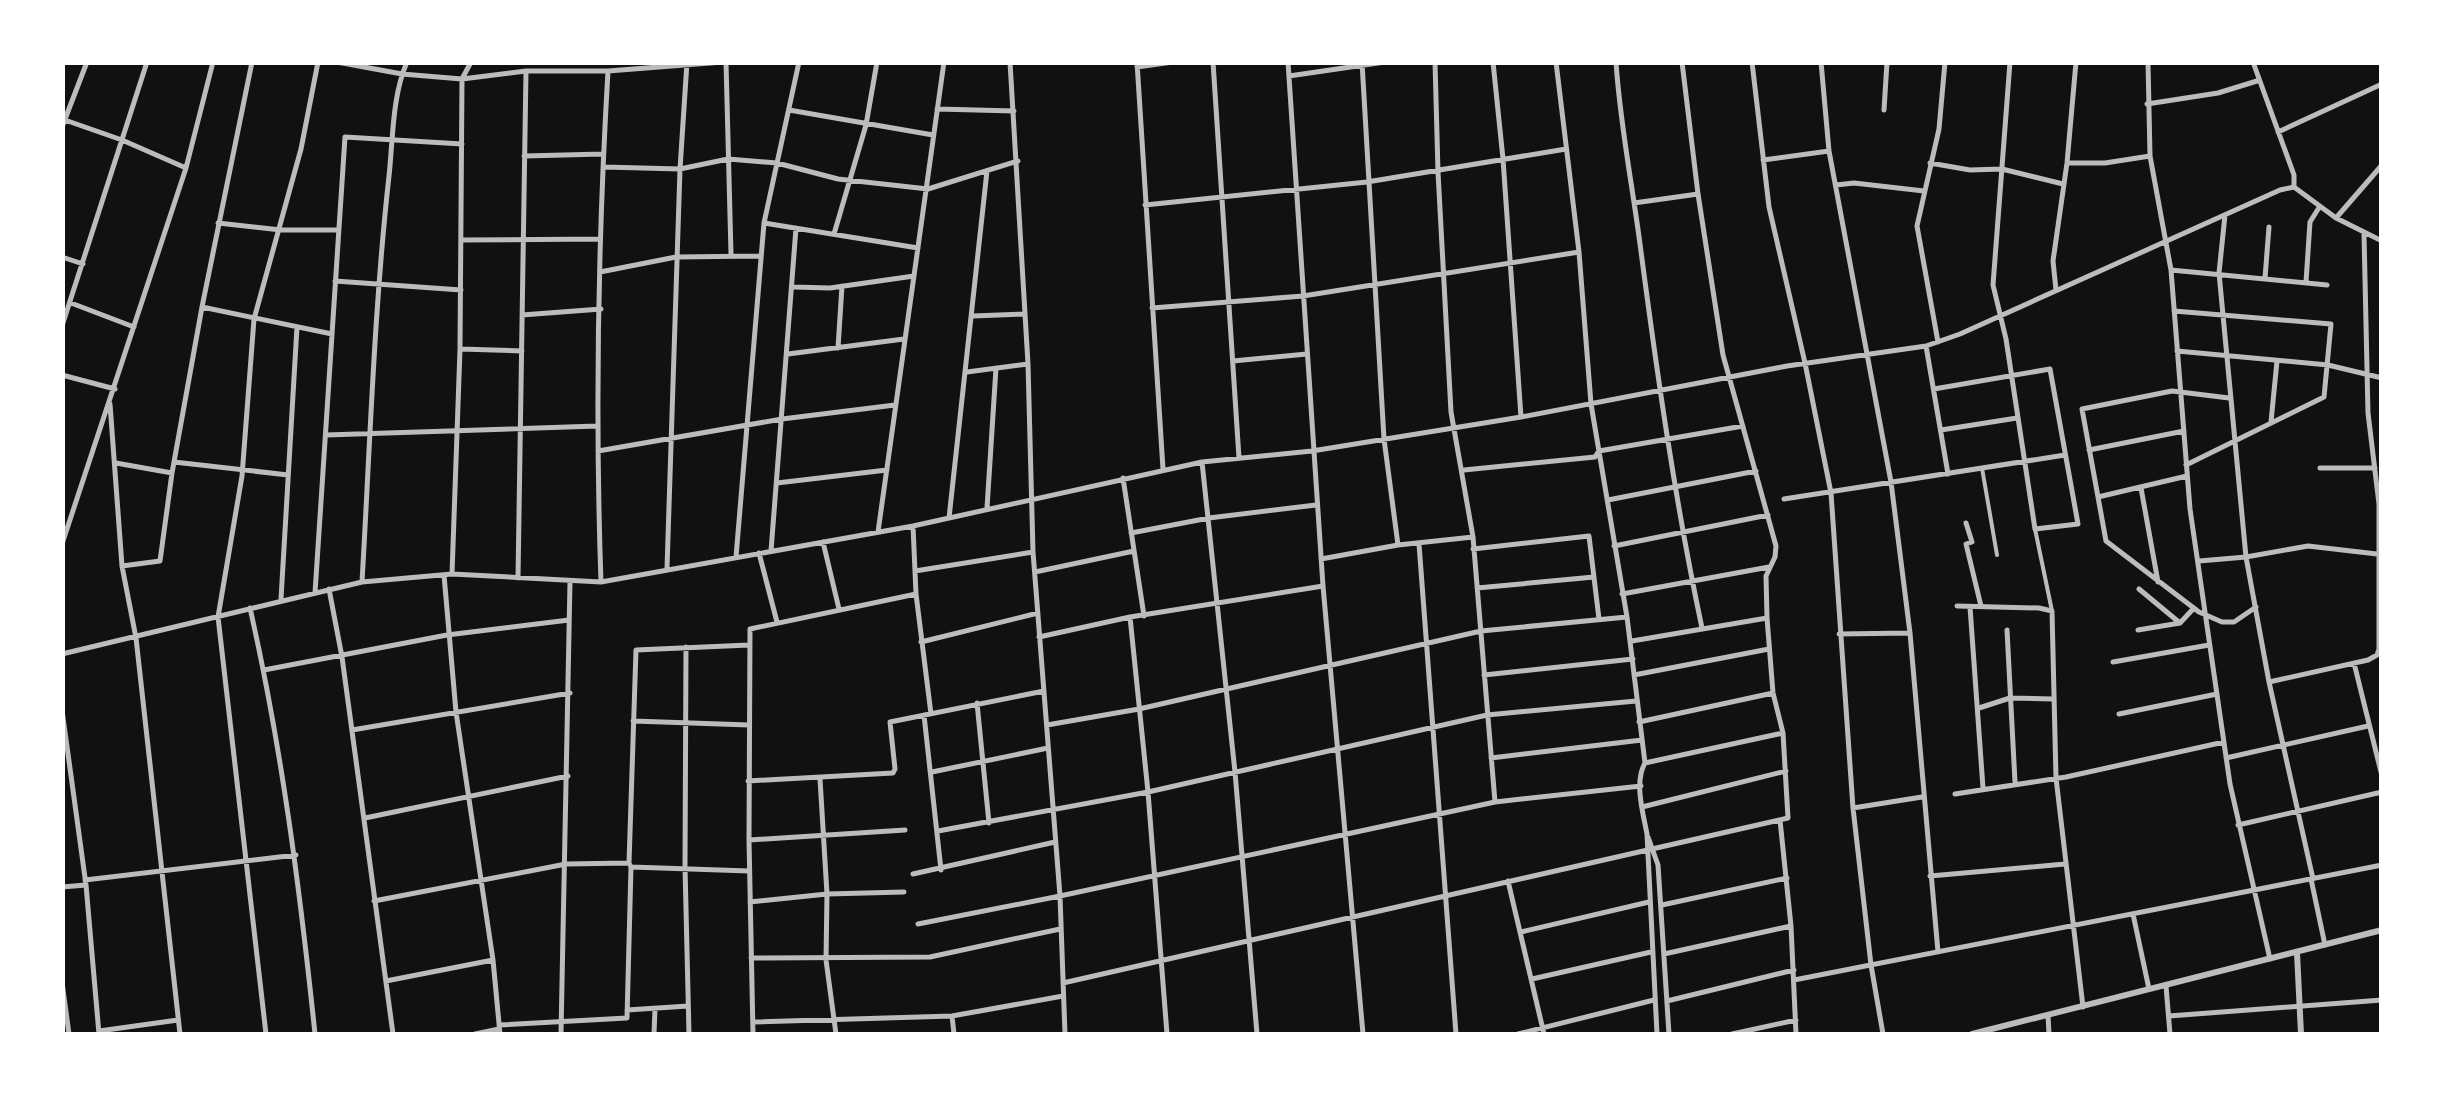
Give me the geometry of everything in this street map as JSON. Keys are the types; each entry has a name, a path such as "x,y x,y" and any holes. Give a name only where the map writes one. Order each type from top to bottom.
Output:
{"street":[{"path":"87,62 64,122 122,140 186,168"},
{"path":"62,326 147,62"},
{"path":"62,544 186,168 213,62"},
{"path":"122,566 160,561 202,307 252,62"},
{"path":"266,1034 218,617 242,468 254,319 280,230 318,62"},
{"path":"337,62 402,74 462,79 526,71 608,71 725,62 732,254"},
{"path":"362,582 378,285 393,139 407,62"},
{"path":"452,574 460,349 462,79 472,62"},
{"path":"562,71 566,62"},
{"path":"736,558 764,223 799,62"},
{"path":"834,234 866,124 878,62"},
{"path":"878,532 944,62"},
{"path":"1010,62 1028,364 1034,572 1060,896 1065,1034"},
{"path":"1163,470 1137,64 1172,62"},
{"path":"1213,62 1239,458"},
{"path":"1288,62 1312,451 1363,1034"},
{"path":"1289,76 1384,62"},
{"path":"1435,62 1454,427 1474,537 1495,802"},
{"path":"1493,62 1504,159 1521,418"},
{"path":"1556,62 1579,252 1591,404 1631,641 1645,763"},
{"path":"1616,62 1620,120 1666,439 1702,628"},
{"path":"1682,62 1698,194 1729,378 1776,546 1766,576 1768,649 1786,771 1786,878 1796,1034"},
{"path":"1752,62 1769,207 1806,363 1831,493 1853,808 1883,1034"},
{"path":"1821,62 1829,151 1891,482 1910,633 1938,952"},
{"path":"1884,110 1887,62"},
{"path":"1938,342 1917,226 1938,129 1946,62"},
{"path":"2010,62 1993,272 2052,611 2056,778 2084,1007"},
{"path":"2056,290 2053,261 2076,62"},
{"path":"2148,62 2150,156 2171,270 2186,476 2226,758 2270,960"},
{"path":"2253,62 2294,175 2294,187"},
{"path":"667,568 676,257 687,63"},
{"path":"1362,64 1384,439 1398,545"},
{"path":"518,579 526,71"},
{"path":"600,582 597,426 602,166 608,71"},
{"path":"2148,104 2218,93 2258,81"},
{"path":"2278,132 2382,84"},
{"path":"936,109 1014,111"},
{"path":"789,110 933,135"},
{"path":"315,593 345,138 462,144"},
{"path":"1145,206 1367,182 1566,149"},
{"path":"1762,160 1829,151"},
{"path":"524,156 603,154"},
{"path":"2067,163 2105,163 2150,156"},
{"path":"602,166 680,169 728,159 777,163 851,180 928,189 1018,162"},
{"path":"1930,164 1970,170 2002,169 2063,184"},
{"path":"2336,218 2382,166"},
{"path":"949,518 988,171"},
{"path":"1836,185 1854,182 1924,191"},
{"path":"2294,187 2364,234 2379,240 2382,229"},
{"path":"62,654 362,582 452,574 600,582 913,526 1202,462 1312,451 1521,418 1806,363 1926,346 2167,238 2294,187"},
{"path":"1634,202 1698,194"},
{"path":"2306,282 2310,222 2320,206"},
{"path":"2225,214 2219,273 2246,557 2325,945"},
{"path":"218,223 280,230 338,230"},
{"path":"764,223 918,248"},
{"path":"2264,278 2269,227"},
{"path":"771,552 796,228"},
{"path":"2269,682 2373,658 2379,649 2379,504 2368,376 2364,234"},
{"path":"461,240 600,240"},
{"path":"1152,308 1303,296 1579,252"},
{"path":"600,272 676,257 760,256"},
{"path":"62,257 83,264"},
{"path":"2171,270 2328,285"},
{"path":"794,287 816,290 914,276"},
{"path":"335,281 461,290"},
{"path":"838,348 842,286"},
{"path":"72,303 134,327"},
{"path":"202,307 332,334"},
{"path":"522,315 601,309"},
{"path":"2174,310 2331,324 2324,397 2186,465"},
{"path":"973,316 1025,314"},
{"path":"281,600 297,328"},
{"path":"788,354 904,339"},
{"path":"1926,346 1948,474"},
{"path":"460,349 522,352"},
{"path":"2177,351 2328,365 2382,378"},
{"path":"1233,361 1307,354"},
{"path":"2271,423 2277,361"},
{"path":"967,372 1028,364"},
{"path":"987,508 996,368"},
{"path":"1934,389 2050,369 2078,524 2035,528"},
{"path":"62,374 115,389"},
{"path":"2229,398 2179,392 2082,408 2106,541 2207,617 2234,622 2256,607"},
{"path":"110,404 122,566 136,638 180,1034"},
{"path":"598,451 782,419 895,405"},
{"path":"1941,430 2017,418"},
{"path":"326,434 597,426"},
{"path":"1599,451 1743,426"},
{"path":"2090,450 2184,431"},
{"path":"1464,470 1595,458 1599,451"},
{"path":"1784,499 2065,454"},
{"path":"174,462 288,475"},
{"path":"1202,462 1258,1034"},
{"path":"116,464 172,473"},
{"path":"1982,468 1997,556"},
{"path":"2320,468 2375,468"},
{"path":"777,483 888,470"},
{"path":"1608,500 1756,471"},
{"path":"2098,497 2186,476"},
{"path":"1123,478 1144,616"},
{"path":"2141,488 2158,582"},
{"path":"1131,533 1209,518 1317,505"},
{"path":"1614,546 1768,515"},
{"path":"1966,523 1972,542 1966,544 1980,606"},
{"path":"913,526 941,870"},
{"path":"1473,549 1589,536 1599,619"},
{"path":"1321,559 1474,537"},
{"path":"823,542 839,610"},
{"path":"1419,544 1456,1034"},
{"path":"2199,561 2308,546 2376,554"},
{"path":"1034,572 1134,551"},
{"path":"915,571 1033,552"},
{"path":"759,554 778,622"},
{"path":"1622,594 1769,567"},
{"path":"444,574 456,712 493,960 499,1030"},
{"path":"1476,588 1594,577"},
{"path":"561,1034 570,582"},
{"path":"1039,637 1130,617 1323,586"},
{"path":"330,589 393,1034"},
{"path":"2139,589 2180,623"},
{"path":"753,1034 748,840 750,629 916,594"},
{"path":"1957,606 2052,611"},
{"path":"1970,606 1983,788"},
{"path":"250,608 296,855 315,1034"},
{"path":"2138,630 2180,623 2194,608"},
{"path":"921,642 1038,613"},
{"path":"1130,617 1167,1034"},
{"path":"1046,725 1140,709 1480,632 1627,617"},
{"path":"1631,641 1767,618"},
{"path":"264,670 447,635 570,620"},
{"path":"2007,630 2015,782"},
{"path":"1839,634 1910,633"},
{"path":"627,1014 636,650 749,645"},
{"path":"2113,662 2209,645"},
{"path":"686,647 689,1034"},
{"path":"1633,675 1768,649"},
{"path":"1484,675 1633,658"},
{"path":"2354,663 2382,776"},
{"path":"748,780 893,773 888,723 1044,691"},
{"path":"1638,722 1773,693"},
{"path":"352,730 570,694"},
{"path":"2119,714 2217,694"},
{"path":"1978,708 2010,698 2053,700"},
{"path":"938,831 1148,792 1487,715 1636,701"},
{"path":"977,704 989,822"},
{"path":"62,710 85,882 99,1033"},
{"path":"633,721 748,725"},
{"path":"2226,758 2368,726"},
{"path":"1656,1034 1640,770 1645,763 1782,733"},
{"path":"1490,758 1642,740"},
{"path":"1955,794 2056,778 2224,742"},
{"path":"932,772 1048,748"},
{"path":"1642,806 1786,771"},
{"path":"364,818 568,776"},
{"path":"820,779 826,960 836,1034"},
{"path":"918,924 1495,802 1641,786"},
{"path":"2238,826 2382,792"},
{"path":"1853,808 1922,797"},
{"path":"1063,983 1784,819"},
{"path":"748,840 905,830"},
{"path":"1646,834 1654,848 1661,906 1668,1034"},
{"path":"914,874 1055,842"},
{"path":"62,887 164,870 296,855"},
{"path":"374,901 566,864 749,871"},
{"path":"1930,876 2064,864"},
{"path":"1794,980 2382,866"},
{"path":"1661,906 1786,878"},
{"path":"1508,881 1543,1031"},
{"path":"750,902 826,894 904,892"},
{"path":"1521,932 1649,902"},
{"path":"2133,914 2149,990"},
{"path":"1664,954 1791,926"},
{"path":"751,958 930,957 1060,929"},
{"path":"1972,1034 2382,930"},
{"path":"1532,979 1652,952"},
{"path":"2297,953 2302,1034"},
{"path":"386,982 493,960"},
{"path":"1667,1001 1794,970"},
{"path":"62,982 69,1034"},
{"path":"2166,986 2170,1034"},
{"path":"752,1022 952,1016 1064,996"},
{"path":"1518,1034 1543,1031 1654,1000"},
{"path":"2169,1016 2382,1000"},
{"path":"474,1034 688,1006"},
{"path":"654,1010 654,1034"},
{"path":"2048,1015 2049,1034"},
{"path":"952,1016 954,1034"},
{"path":"90,1034 178,1020"},
{"path":"1732,1034 1796,1020"}]}
